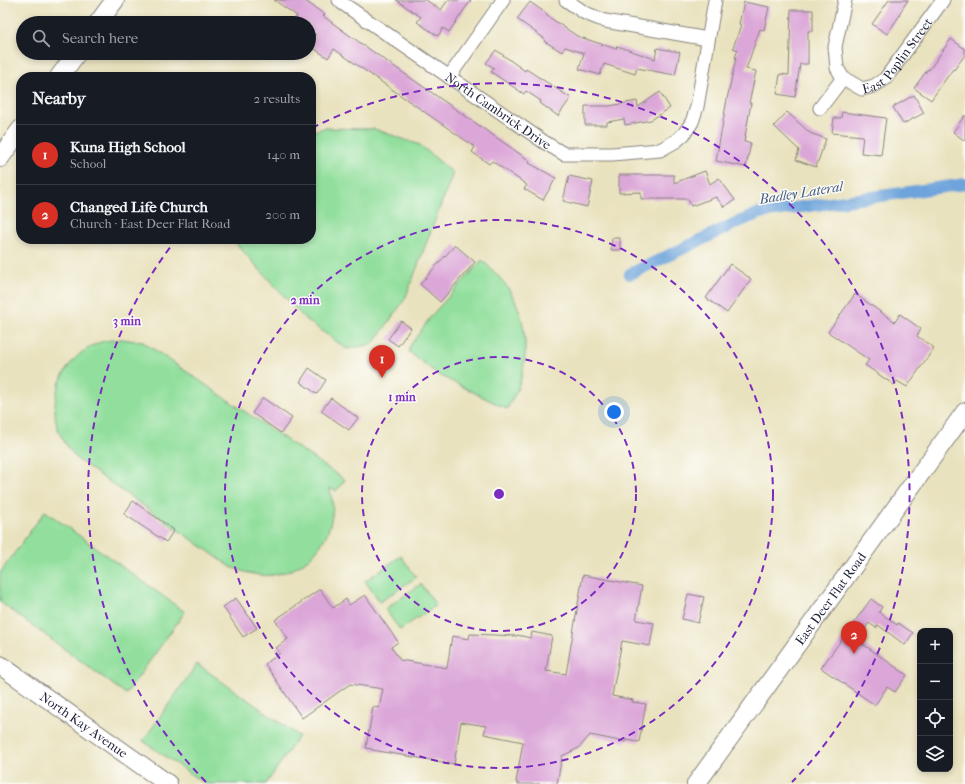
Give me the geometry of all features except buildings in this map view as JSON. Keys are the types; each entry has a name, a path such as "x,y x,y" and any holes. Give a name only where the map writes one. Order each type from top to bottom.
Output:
{"main road":[{"path":"103,16 115,0"},
{"path":"63,72 72,60"},
{"path":"0,158 16,136"},
{"name":"East Deer Flat Road","path":"696,784 965,412"},
{"name":"North Kay Avenue","path":"0,665 168,784"}],"street":[{"name":"North Cambrick Drive","path":"339,0 348,8 544,142 564,154 612,154 660,150 676,141 684,134 692,122 697,107 708,39"},
{"path":"449,77 503,0"},
{"path":"566,0 585,13 605,21 708,39 714,0"},
{"path":"820,108 843,78 837,68 835,47 845,0"},
{"name":"East Poplin Street","path":"843,78 862,90 874,86 885,79 943,0"}],"green space":[{"path":"324,128 374,129 420,145 453,173 405,299 373,344 347,349 305,319 237,244 316,244 316,130"},
{"path":"482,260 506,285 517,306 524,329 524,367 517,390 507,409 439,375 409,352 410,346 432,315"},
{"path":"122,339 143,342 345,480 336,491 330,488 333,509 330,526 320,547 304,562 284,573 272,575 251,574 231,567 75,457 66,445 58,429 55,416 55,402 62,377 78,356 89,348 101,342"},
{"path":"45,511 185,612 126,694 0,602 0,573"},
{"path":"401,556 416,577 380,602 365,581"},
{"path":"421,584 436,605 400,630 385,609"},
{"path":"197,664 299,736 266,784 205,784 143,741"}],"waterway":[{"name":"Badley Lateral","path":"630,274 760,213 965,184"}],"place":[{"name":"Kuna High School","path":"382,378"},
{"name":"Changed Life Church","path":"854,654"}]}
